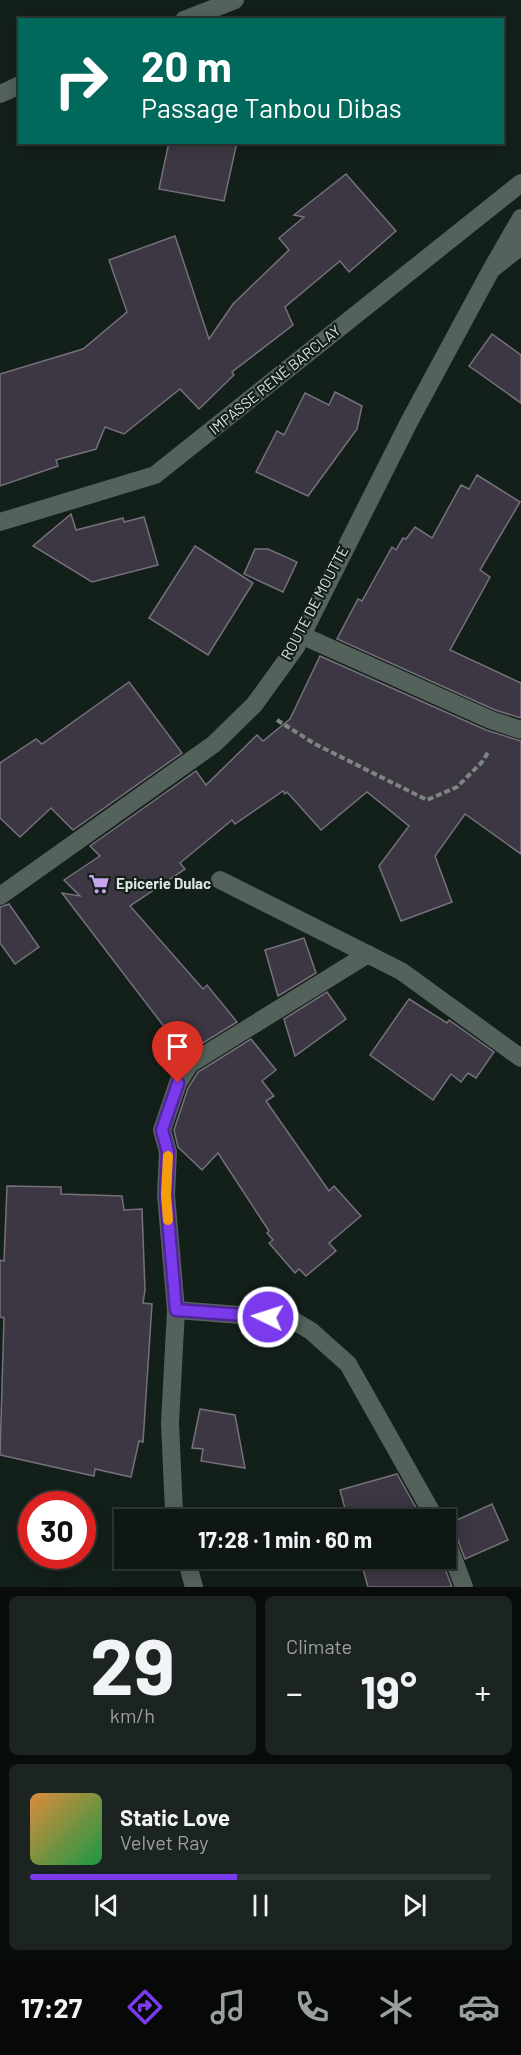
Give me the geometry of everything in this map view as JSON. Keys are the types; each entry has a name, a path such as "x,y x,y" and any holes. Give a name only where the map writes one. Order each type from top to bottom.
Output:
{"street":[{"path":"187,18 202,6 235,0"},
{"path":"0,94 18,86"},
{"name":"IMPASSE RENÉ BARCLAY","path":"0,522 155,475 521,183"},
{"name":"ROUTE DE MOUTTE","path":"0,896 214,744 254,705 296,647 409,422 490,270 521,218"},
{"path":"490,270 521,246"},
{"path":"301,635 514,728"},
{"path":"220,880 401,971 521,1058"},
{"path":"175,1509 170,1423 176,1310 166,1195 168,1152 162,1130 178,1083 190,1064 368,954"},
{"path":"176,1310 291,1319 310,1331 348,1364 430,1509"},
{"path":"456,1566 464,1587"},
{"path":"189,1569 194,1587"}],"path":[{"path":"254,705 315,744 427,800 457,787 514,728"}],"building":[{"path":"169,144 237,144 224,201 159,189"},
{"path":"346,174 396,231 349,272 340,261 285,307 293,325 232,372 234,375 199,409 180,389 124,434 105,427 96,449 56,460 58,466 0,486 0,374 83,349 127,312 109,260 175,236 209,339 233,304 289,250 279,238 304,217 294,215"},
{"path":"492,334 521,355 521,403 469,366"},
{"path":"335,392 362,406 357,429 308,496 256,472 277,431 284,435 305,393 329,405"},
{"path":"477,475 520,502 480,570 490,577 450,650 521,683 521,718 495,710 337,639 358,599 362,601 392,547 396,550 403,538 406,539 415,527 432,538 461,485 469,489"},
{"path":"71,514 76,530 123,518 124,522 144,517 158,565 92,582 33,546"},
{"path":"195,546 253,583 208,655 149,618"},
{"path":"255,549 268,549 297,562 283,592 244,574"},
{"path":"320,656 486,730 521,741 521,854 465,814 435,856 452,902 401,921 379,866 409,826 367,792 321,830 287,792 285,794 283,791 235,824 232,820 180,863 185,869 130,906 203,989 207,985 237,1022 185,1054 62,893 80,896 64,880 100,856 90,846 196,771 206,785 257,735 263,741 290,719"},
{"path":"129,682 182,753 73,830 51,808 20,837 0,818 0,763 36,739 42,744"},
{"path":"9,904 39,947 15,964 0,943 0,907"},
{"path":"304,938 316,973 278,996 265,950"},
{"path":"327,992 346,1019 295,1056 284,1019"},
{"path":"409,999 447,1023 449,1020 494,1052 476,1078 468,1073 461,1082 451,1074 433,1100 370,1055"},
{"path":"251,1039 276,1070 262,1081 274,1096 266,1101 329,1191 334,1186 361,1216 329,1243 336,1251 306,1276 299,1269 295,1273 269,1243 273,1240 267,1233 269,1231 218,1153 202,1170 178,1147 174,1130 188,1088 198,1072"},
{"path":"7,1186 61,1187 61,1194 122,1196 124,1210 142,1209 145,1290 143,1303 152,1304 143,1442 139,1441 131,1477 95,1469 94,1476 0,1455 4,1318 0,1317 0,1260 4,1261"},
{"path":"200,1409 235,1415 245,1468 201,1461 203,1449 192,1448"},
{"path":"397,1474 417,1509 345,1509 340,1490"},
{"path":"492,1504 508,1540 465,1559 456,1535 456,1520"},
{"path":"363,1569 445,1569 452,1587 368,1587"}],"slow traffic":[{"path":"168,1156 166,1195 168,1220"}],"place":[{"name":"Epicerie Dulac","path":"99,884"}],"route":[{"path":"178,1083 162,1130 168,1152 166,1195 176,1310 268,1317"}]}
